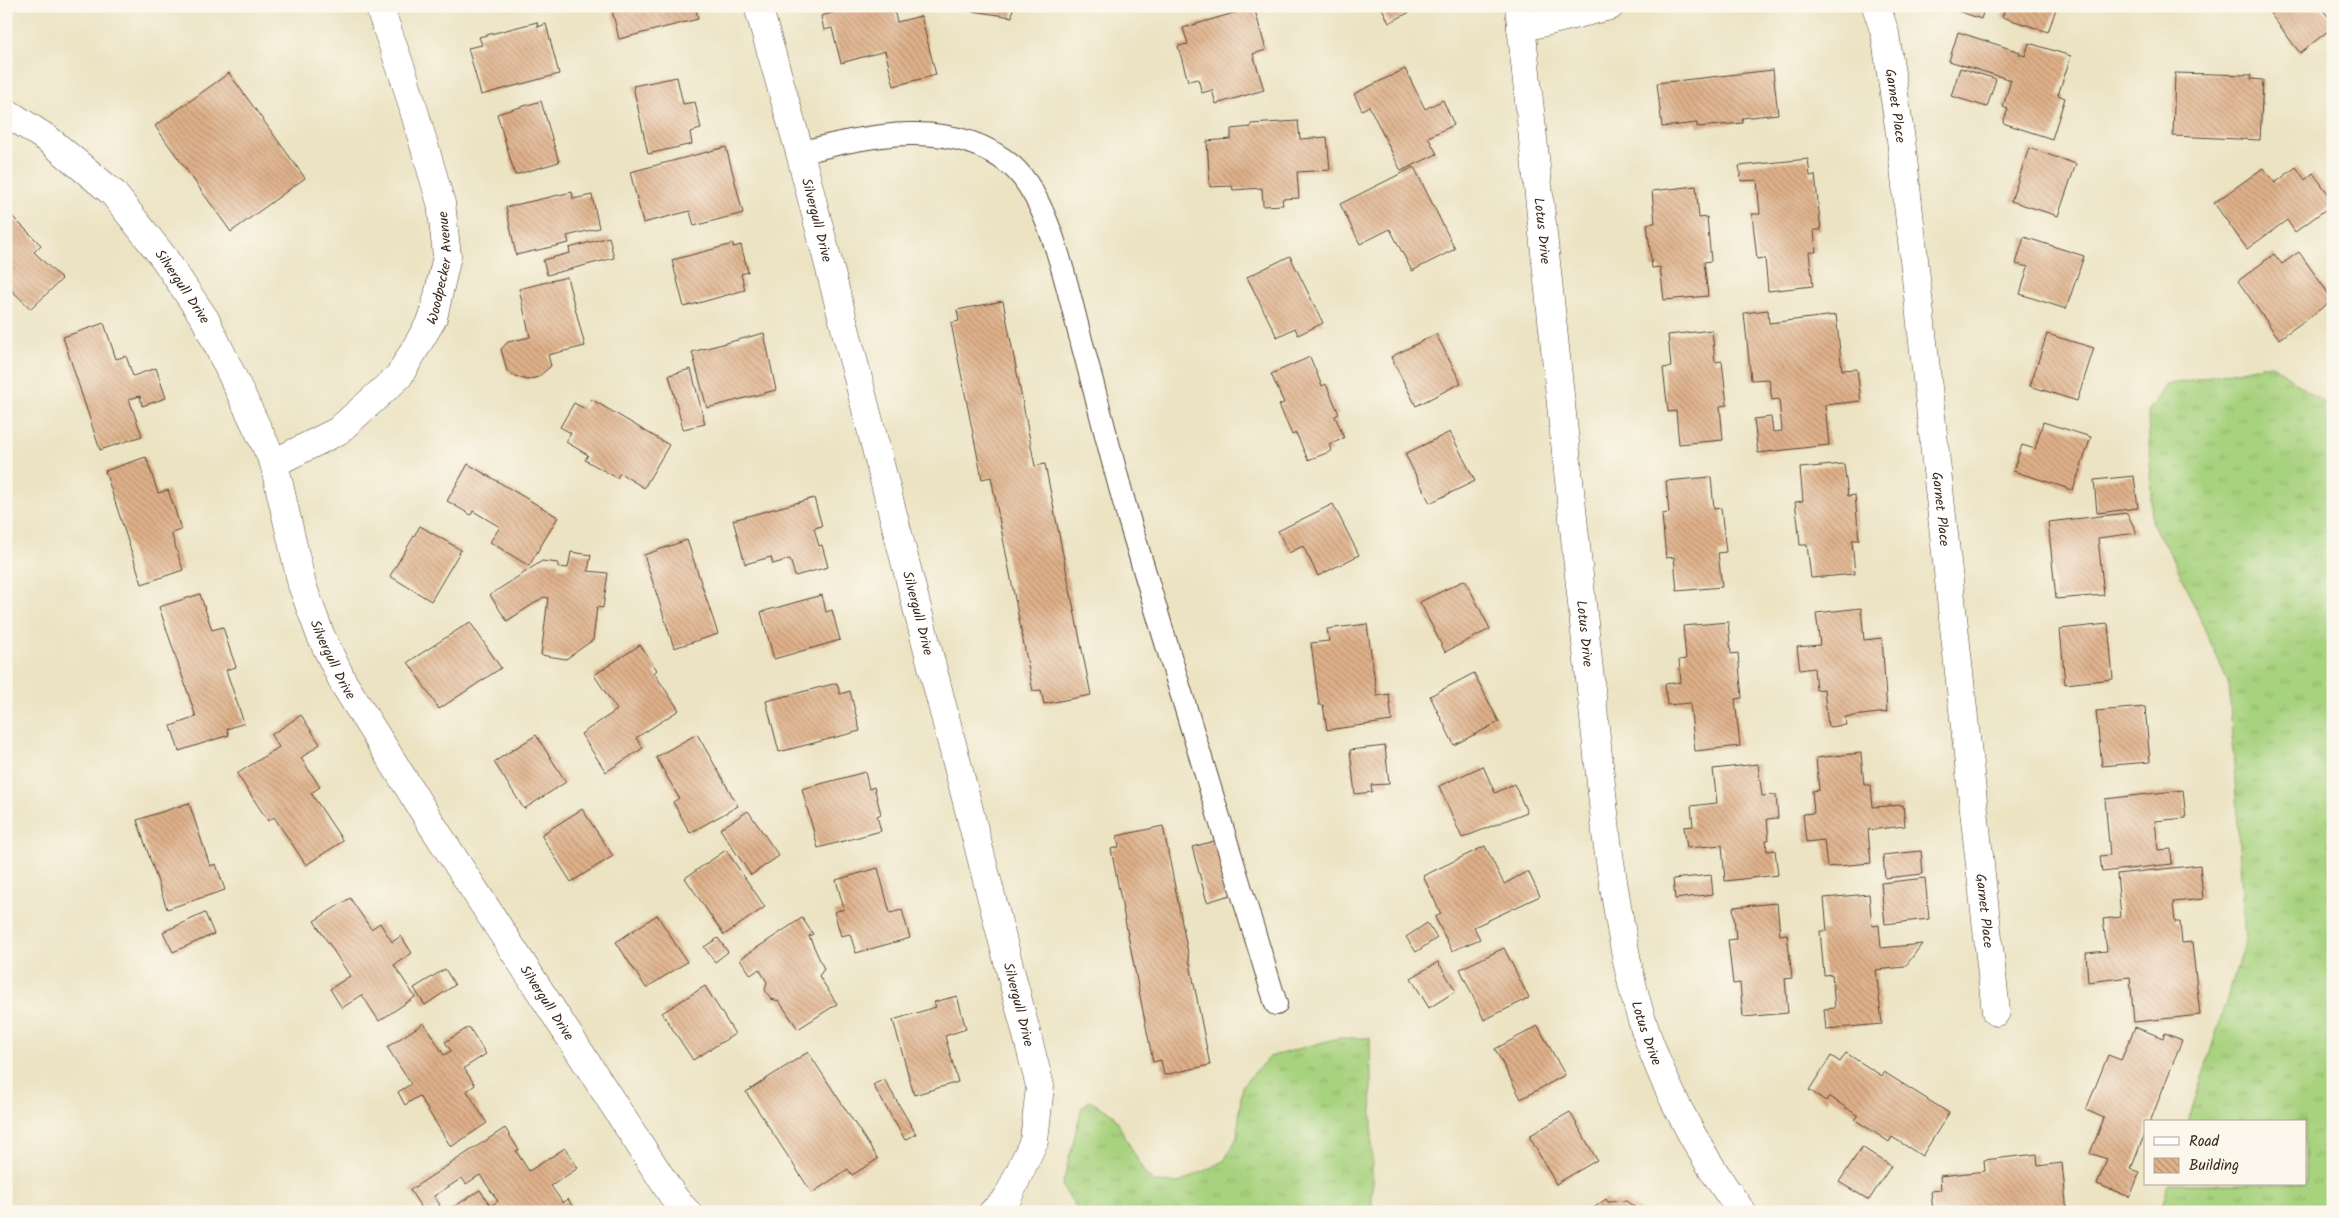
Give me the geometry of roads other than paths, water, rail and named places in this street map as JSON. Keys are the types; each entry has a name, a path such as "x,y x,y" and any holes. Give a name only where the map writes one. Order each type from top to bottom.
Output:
{"street":[{"name":"Woodpecker Avenue","path":"274,463 338,430 399,376 433,318 447,256 441,203 405,80 380,6"},
{"name":"Silvergull Drive","path":"758,6 800,153 1040,1086 1034,1141 1007,1199 993,1212"},
{"name":"Lotus Drive","path":"1610,6 1520,17 1607,841 1617,909 1632,985 1650,1040 1686,1126 1721,1184 1742,1212"},
{"name":"Garnet Place","path":"1876,6 1885,33 1902,140 1996,1012"},
{"name":"Silvergull Drive","path":"6,112 49,140 112,192 164,258 205,319 274,463 302,585 320,634 344,684 461,869 675,1199 687,1212"}],"lane":[{"path":"800,153 829,145 887,136 933,134 979,144 1014,167 1038,202 1058,255 1127,514 1276,1004"}]}
